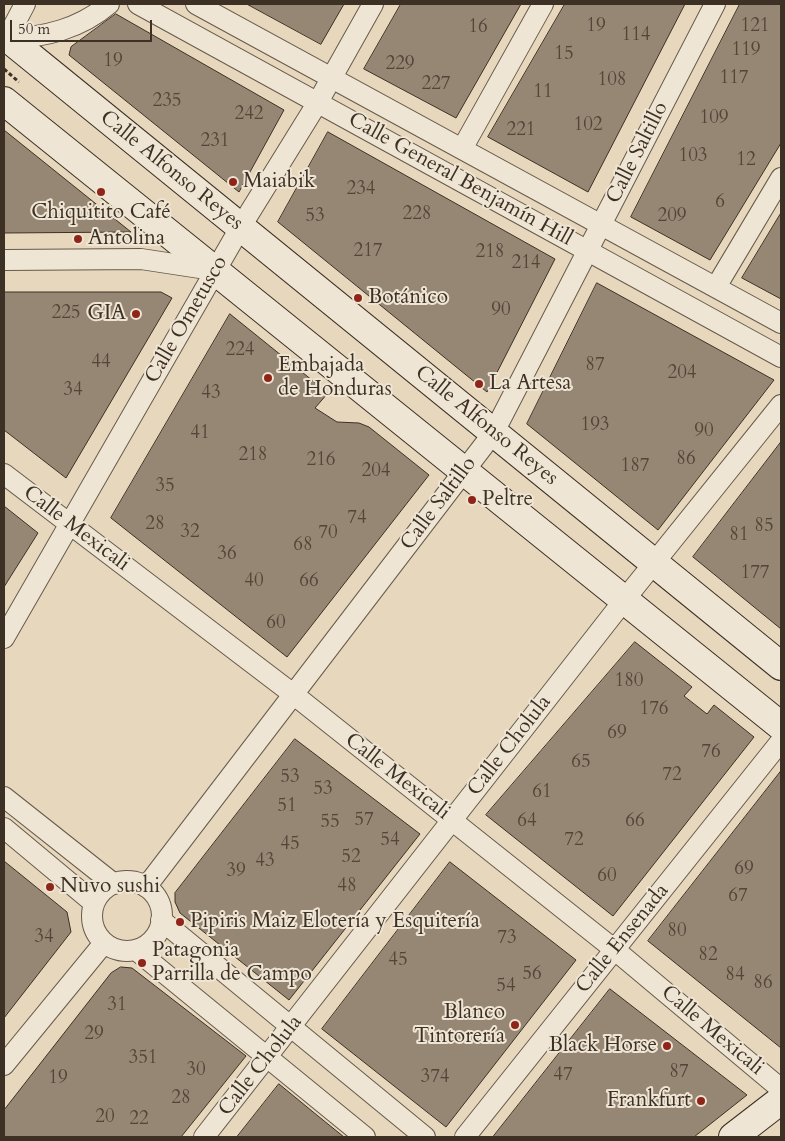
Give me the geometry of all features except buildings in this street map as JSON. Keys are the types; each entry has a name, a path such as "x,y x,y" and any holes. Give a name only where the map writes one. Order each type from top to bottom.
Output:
{"main road":[{"name":"Calle Alfonso Reyes","path":"5,39 494,432 781,666"},
{"path":"4,101 781,726"},
{"path":"733,1137 781,1100"}],"street":[{"path":"5,39 25,4"},
{"path":"5,39 32,38 57,32 81,23 109,4"},
{"name":"Calle General Benjamín Hill","path":"138,4 781,357"},
{"name":"Calle General Benjamín Hill","path":"196,4 781,323"},
{"name":"Calle Ometusco","path":"4,638 240,228 332,78 372,4"},
{"path":"462,149 543,4"},
{"name":"Calle Saltillo","path":"146,887 494,432 715,4"},
{"path":"716,287 781,178"},
{"path":"4,260 141,259 216,271"},
{"name":"Calle Cholula","path":"204,1137 625,599 781,405"},
{"name":"Calle Mexicali","path":"4,474 293,694 615,950 781,1089"},
{"name":"Calle Ensenada","path":"466,1137 781,741"},
{"path":"4,797 114,884"},
{"path":"4,828 94,903"},
{"path":"124,882 136,883 146,887 158,901 161,911 162,920 159,930 153,939 146,946 136,950 119,950 104,943 97,934 93,924 94,903 106,888 114,884 124,882"},
{"path":"162,920 425,1137"},
{"path":"4,1064 104,943"},
{"path":"136,950 365,1137"}],"place":[{"name":"Maiabik","path":"233,182"},
{"name":"Chiquitito Café","path":"101,192"},
{"name":"Antolina","path":"78,239"},
{"name":"Botánico","path":"358,298"},
{"name":"GIA","path":"136,314"},
{"name":"Embajada de Honduras","path":"268,378"},
{"name":"La Artesa","path":"479,384"},
{"name":"Peltre","path":"472,500"},
{"name":"Nuvo sushi","path":"50,887"},
{"name":"Pipiris Maiz Elotería y Esquitería","path":"180,922"},
{"name":"Patagonia Parrilla de Campo","path":"142,963"},
{"name":"Blanco Tintorería","path":"515,1025"},
{"name":"Black Horse","path":"667,1046"},
{"name":"Frankfurt","path":"701,1101"}]}
